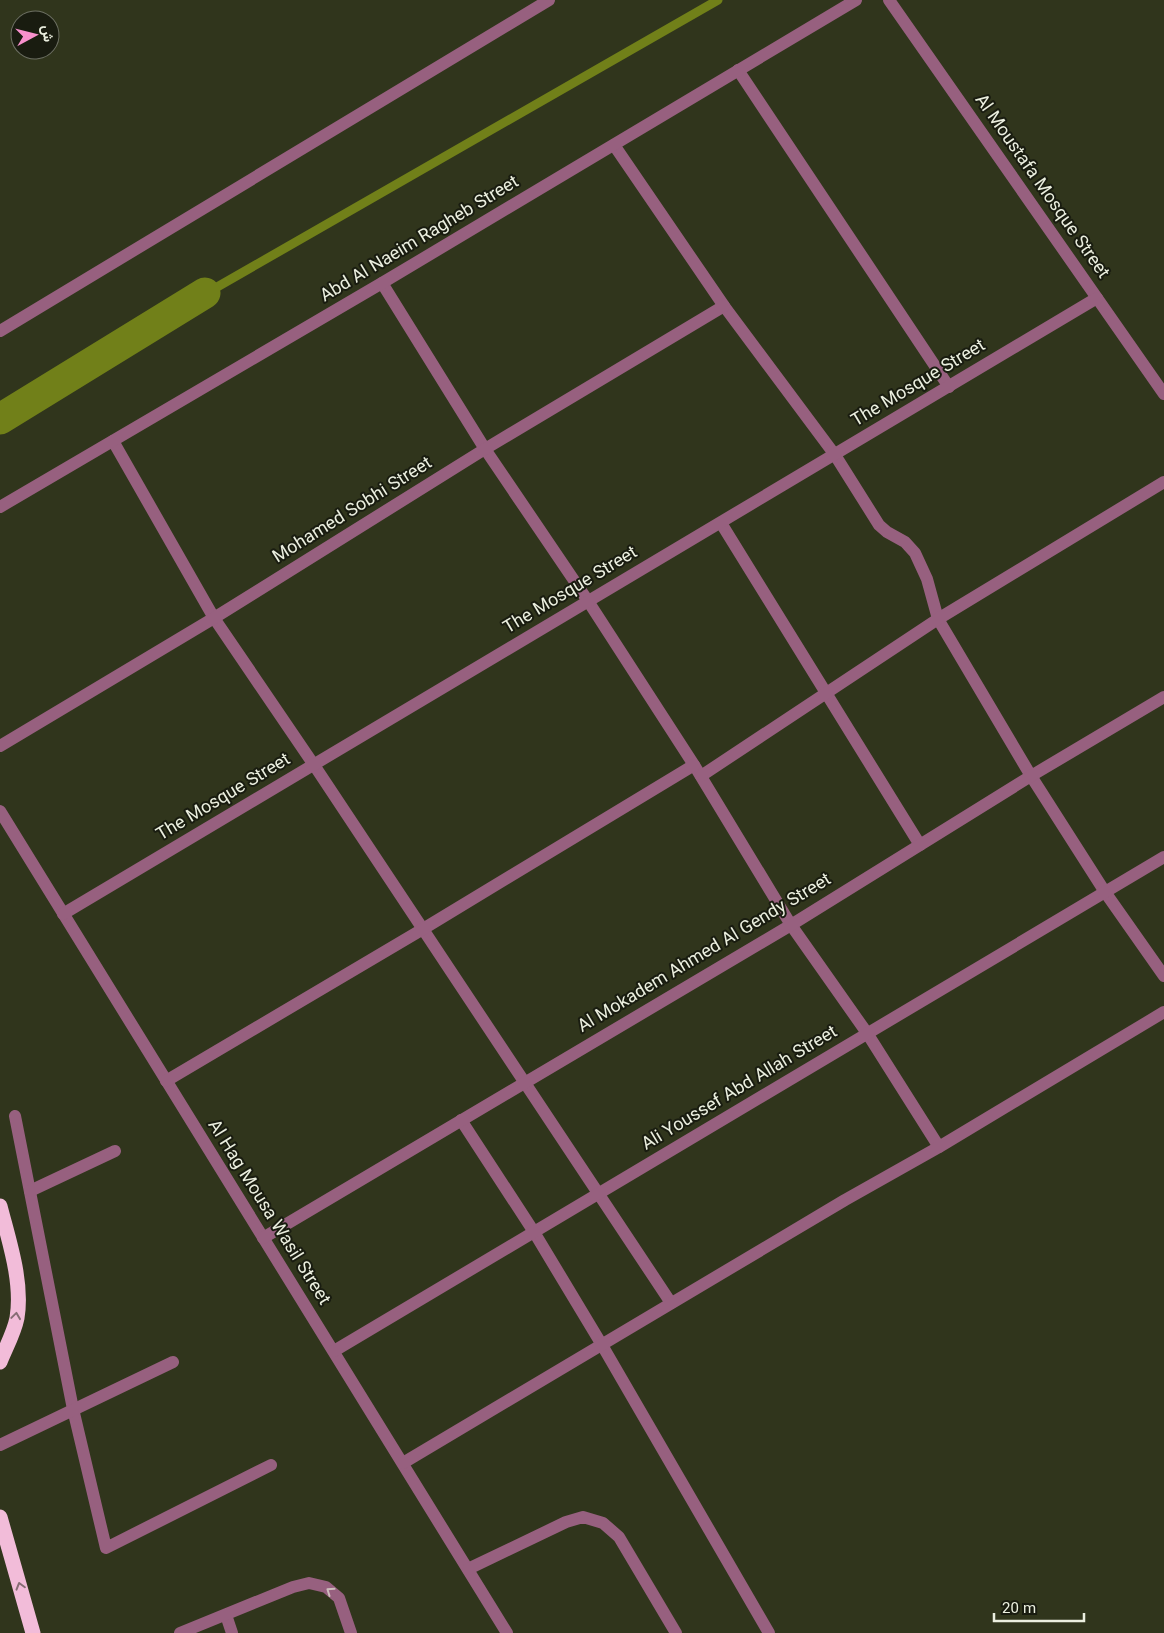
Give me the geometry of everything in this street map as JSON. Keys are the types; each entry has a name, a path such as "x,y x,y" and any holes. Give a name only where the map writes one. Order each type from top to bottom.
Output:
{"highway":[{"path":"0,1206 17,1275 17,1316 12,1336 0,1362"},
{"path":"0,1517 33,1633"}],"street":[{"path":"0,331 549,0"},
{"name":"Abd Al Naeim Ragheb Street","path":"0,507 382,283 856,0"},
{"name":"Al Moustafa Mosque Street","path":"889,0 1164,394"},
{"path":"738,70 949,386"},
{"path":"614,144 724,306 835,455 879,525 905,542 914,553 927,579 938,619 1031,776 1106,892 1164,976"},
{"path":"382,283 485,449 588,601 698,771 791,925 867,1033 939,1147"},
{"name":"The Mosque Street","path":"63,914 1097,298"},
{"name":"Mohamed Sobhi Street","path":"0,746 214,618 485,449 724,306"},
{"path":"113,441 214,618 314,765 671,1304"},
{"path":"166,1080 827,694 938,619 1164,482"},
{"path":"721,522 920,845"},
{"name":"Al Mokadem Ahmed Al Gendy Street","path":"263,1238 791,925 1031,776 1164,697"},
{"name":"Al Hag Mousa Wasil Street","path":"0,811 507,1633"},
{"name":"Ali Youssef Abd Allah Street","path":"334,1352 1164,856"},
{"path":"403,1463 1164,1012"},
{"path":"15,1116 73,1409 106,1548 271,1465"},
{"path":"460,1120 534,1232 602,1345 769,1633"},
{"path":"30,1191 115,1152"},
{"path":"0,1445 173,1362"},
{"path":"468,1569 566,1522 583,1518 603,1523 619,1537 676,1633"},
{"path":"180,1633 292,1587 309,1584 326,1587 339,1598 351,1633"},
{"path":"226,1615 232,1633"}],"waterway":[{"path":"177,310 718,0"},
{"path":"0,419 205,293"}]}
